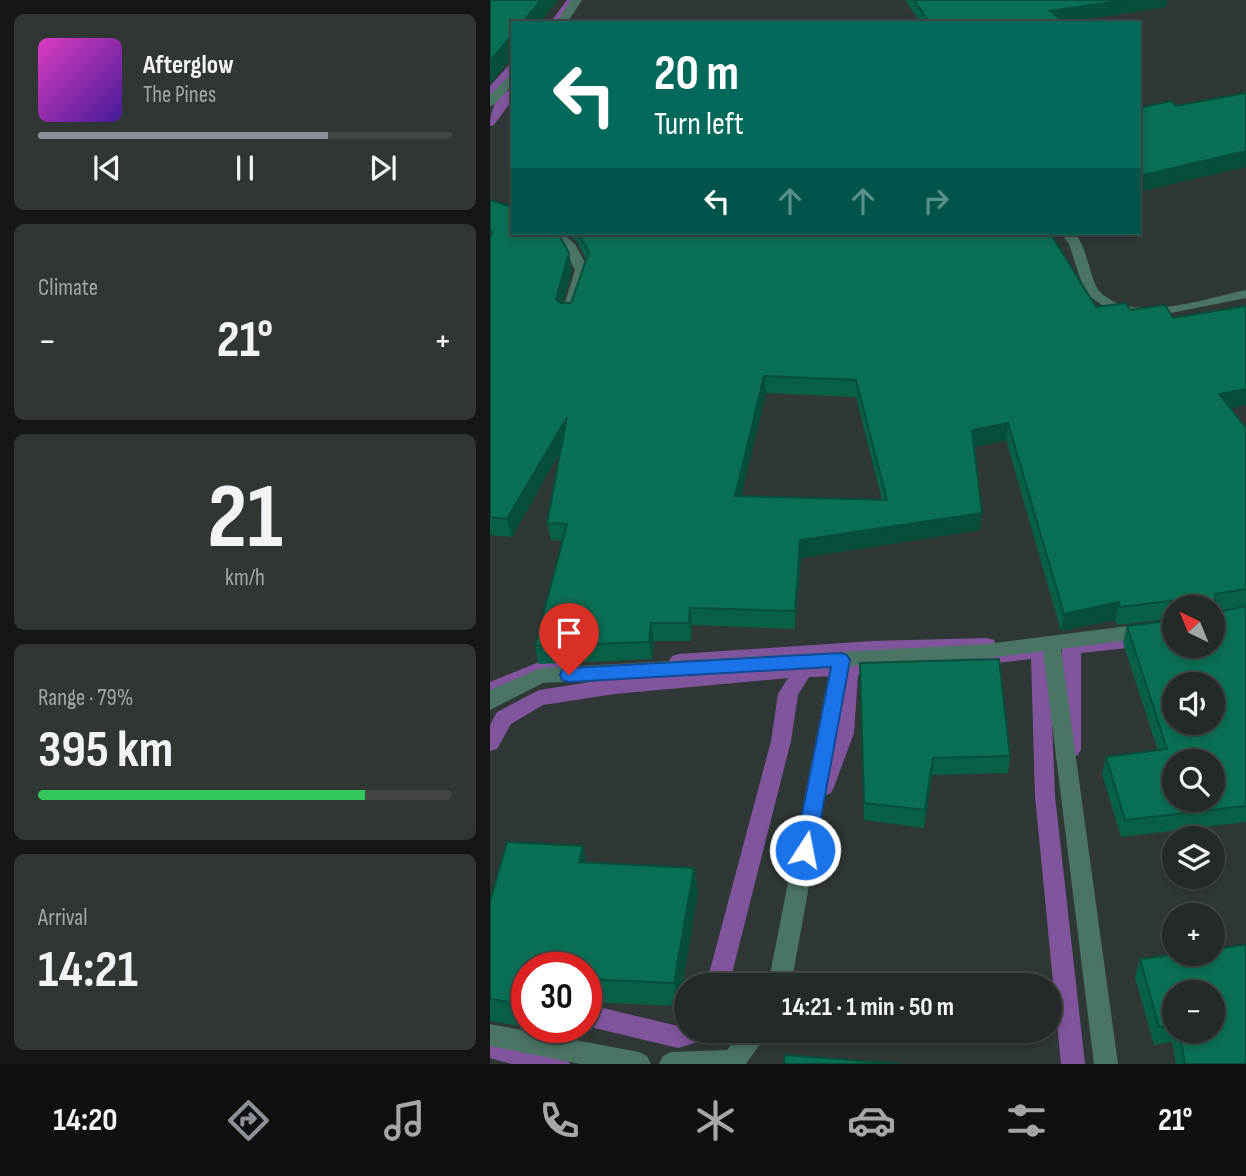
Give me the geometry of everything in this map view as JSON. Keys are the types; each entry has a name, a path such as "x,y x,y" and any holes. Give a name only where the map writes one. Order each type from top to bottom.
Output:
{"street":[{"path":"562,21 577,0"},
{"path":"490,102 511,78"},
{"path":"556,235 570,247 582,270 568,315"},
{"path":"1070,235 1076,243 1092,293 1114,307 1146,314 1246,294"},
{"path":"490,702 491,698 541,676 987,651 1162,629"},
{"path":"1051,641 1106,1064"},
{"path":"781,973 841,660"},
{"path":"490,1035 639,1064"},
{"path":"671,1064 733,1062 748,1043"}],"building":[{"path":"490,0 541,0 524,21 511,21 511,36 490,61"},
{"path":"914,0 1125,0 1050,11 1061,20 1058,21 929,21"},
{"path":"1246,93 1246,151 1141,176 1141,108 1171,101 1176,106"},
{"path":"490,200 509,206 511,204 511,235 559,235 569,253 556,299 560,303 571,303 589,252 579,235 1051,235 1096,307 1126,303 1130,310 1165,305 1173,318 1246,306 1246,389 1219,394 1246,428 1246,589 1215,595 1162,595 1162,602 1120,607 1119,602 1064,614 1008,423 972,430 982,513 800,540 795,611 690,608 689,623 651,623 649,642 535,646 567,524 547,523 567,417 507,519 490,517 490,237 493,232 490,230","holes":["764,376 856,380 887,500 735,496"]},
{"path":"1246,606 1246,806 1225,808 1225,749 1167,749 1162,735 1225,735 1225,672 1162,672 1162,734 1127,626 1162,622 1162,658 1225,658 1225,610"},
{"path":"999,659 1010,756 933,758 925,810 864,803 860,663"},
{"path":"1162,750 1162,812 1194,812 1125,820 1106,757"},
{"path":"507,842 583,846 579,862 694,868 674,983 602,980 602,952 511,952 511,1002 490,999 490,902"},
{"path":"1246,945 1246,1064 1185,1064 1181,1043 1225,1043 1225,980 1162,980 1162,1027 1159,1027 1140,959 1162,956 1162,966 1225,966 1225,948"},
{"path":"785,1055 901,1064 784,1064"}],"waterway":[{"path":"557,21 573,0"},
{"path":"490,93 511,70"},
{"path":"490,122 500,105 511,94"},
{"path":"1072,647 1162,637"},
{"path":"679,661 872,648 987,645"},
{"path":"1071,647 1071,749"},
{"path":"1040,650 1045,796 1073,1064"},
{"path":"954,661 1034,651"},
{"path":"490,743 504,718 539,698 615,686 729,674 884,666"},
{"path":"490,690 539,669 557,668"},
{"path":"824,787 844,733 849,668"},
{"path":"721,973 781,741 788,694 802,672"},
{"path":"602,1019 674,1036"},
{"path":"490,1047 558,1064"}],"route":[{"path":"569,675 841,660 805,850"}]}
